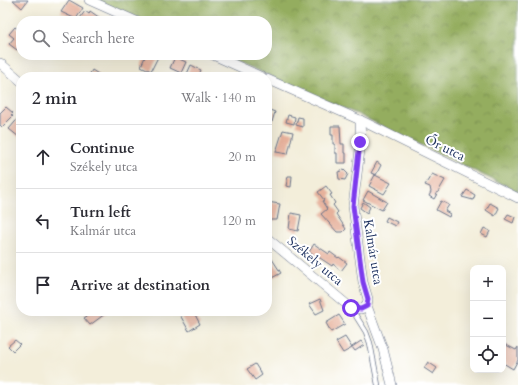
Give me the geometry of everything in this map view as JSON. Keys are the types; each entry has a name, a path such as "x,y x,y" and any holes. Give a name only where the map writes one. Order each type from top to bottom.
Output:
{"street":[{"path":"89,0 125,16"},
{"path":"224,60 251,72"},
{"path":"0,63 16,77"},
{"name":"Őr utca","path":"272,81 360,120 518,198"},
{"name":"Kalmár utca","path":"360,120 360,142 353,206 363,282 368,299 367,306 383,349 392,385"},
{"name":"Székely utca","path":"272,242 351,308"},
{"path":"351,308 361,309 367,306"}],"lane":[{"path":"351,308 366,332 370,343 378,385"}],"green space":[{"path":"95,0 518,0 518,192 359,115 272,77 272,72 260,72 232,60 272,60 272,16 132,16"}],"building":[{"path":"13,0 28,0 22,8"},
{"path":"69,0 83,8 78,16 70,16 61,12"},
{"path":"85,11 89,14 90,11 97,16 82,16"},
{"path":"16,28 16,49 9,44 14,38 9,34"},
{"path":"144,60 156,60 151,71 141,66"},
{"path":"174,60 182,60 186,62 181,72 170,68"},
{"path":"191,65 201,70 200,72 188,72"},
{"path":"6,107 13,113 11,115 13,116 2,127 0,125 0,113"},
{"path":"272,111 275,112 272,122"},
{"path":"288,115 295,117 294,124 286,122"},
{"path":"298,117 303,118 303,127 296,125"},
{"path":"16,121 16,135 9,129"},
{"path":"331,126 340,126 341,144 344,144 346,163 337,163 337,153 335,153 335,144 333,144 333,135 331,135"},
{"path":"283,130 293,132 288,154 276,152"},
{"path":"377,162 381,165 376,175 371,173"},
{"path":"344,170 348,174 345,180 339,179 338,172"},
{"path":"432,174 445,180 434,199 429,196 431,192 430,187 425,185"},
{"path":"375,175 391,183 384,194 369,186"},
{"path":"288,176 292,176 291,187 286,186"},
{"path":"326,186 332,194 330,195 335,203 333,205 338,212 336,214 346,229 343,232 337,232 321,214 327,209 322,201 324,200 318,192"},
{"path":"467,190 475,195 473,200 462,197"},
{"path":"368,191 387,202 382,210 363,200"},
{"path":"441,201 449,205 445,211 450,214 449,217 436,210"},
{"path":"363,202 370,207 367,213 360,208"},
{"path":"272,203 280,204 277,220 272,220"},
{"path":"490,203 499,208 495,216 486,210"},
{"path":"291,213 301,215 298,231 289,229"},
{"path":"508,214 515,217 513,223 505,219"},
{"path":"387,217 397,222 395,226 385,221"},
{"path":"484,228 490,231 487,237 481,234"},
{"path":"314,244 329,254 330,252 338,258 339,257 347,263 341,271 333,264 332,266 309,252"},
{"path":"272,259 281,273 272,278"},
{"path":"320,299 324,310 316,314 309,304"},
{"path":"339,315 345,324 331,332 326,323"},
{"path":"87,316 102,316 90,325 84,318"},
{"path":"181,316 196,316 200,324 189,331"},
{"path":"345,337 352,348 343,353 336,342"},
{"path":"15,340 20,344 13,351 8,346"},
{"path":"361,341 364,345 355,351 352,347"},
{"path":"506,345 516,350 518,347 518,360 513,369 506,365"},
{"path":"428,362 437,368 433,374 424,368"},
{"path":"255,364 262,375 255,380 247,369"}],"route":[{"path":"351,308 361,309 367,306 368,299 363,282 353,206 360,142"}]}
